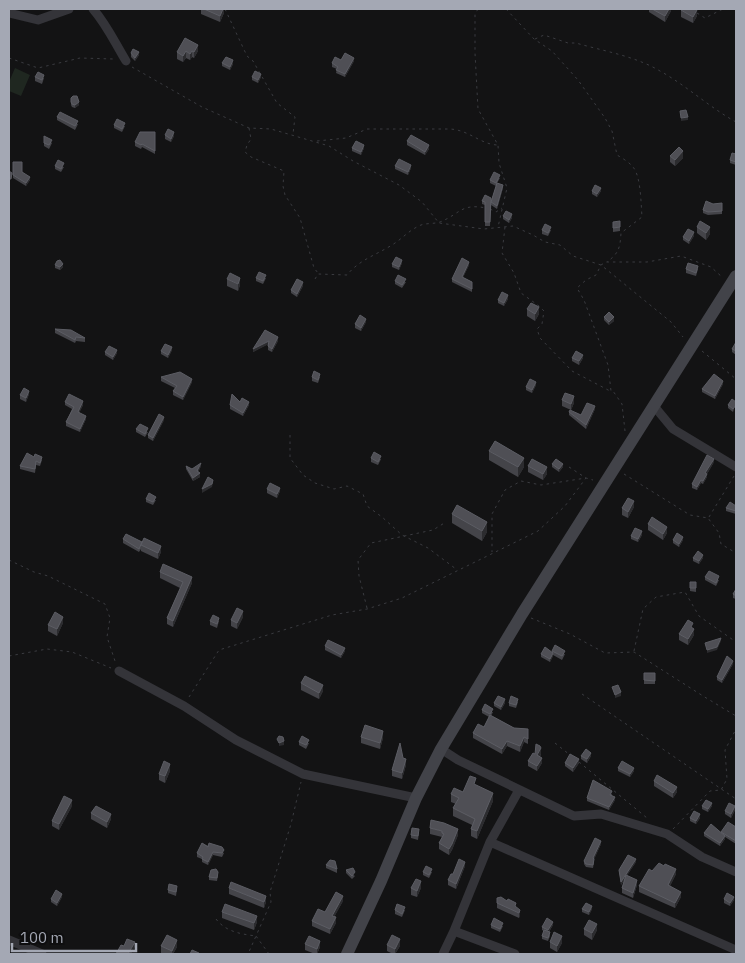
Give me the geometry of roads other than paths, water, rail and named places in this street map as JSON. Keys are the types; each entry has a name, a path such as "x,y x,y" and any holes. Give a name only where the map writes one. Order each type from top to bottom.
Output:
{"street":[{"path":"9,13 38,20 69,9"},
{"path":"93,9 105,24 126,61"},
{"path":"347,954 381,881 416,798 441,749 522,614 734,283"},
{"path":"654,406 673,429 736,467"},
{"path":"119,671 184,706 236,740 303,774 416,798"},
{"path":"441,749 458,760 574,816 601,814 667,834 702,857 736,872"},
{"path":"443,954 490,842 519,790"},
{"path":"490,842 736,950"},
{"path":"454,930 515,954"},
{"path":"9,940 42,954"}]}
